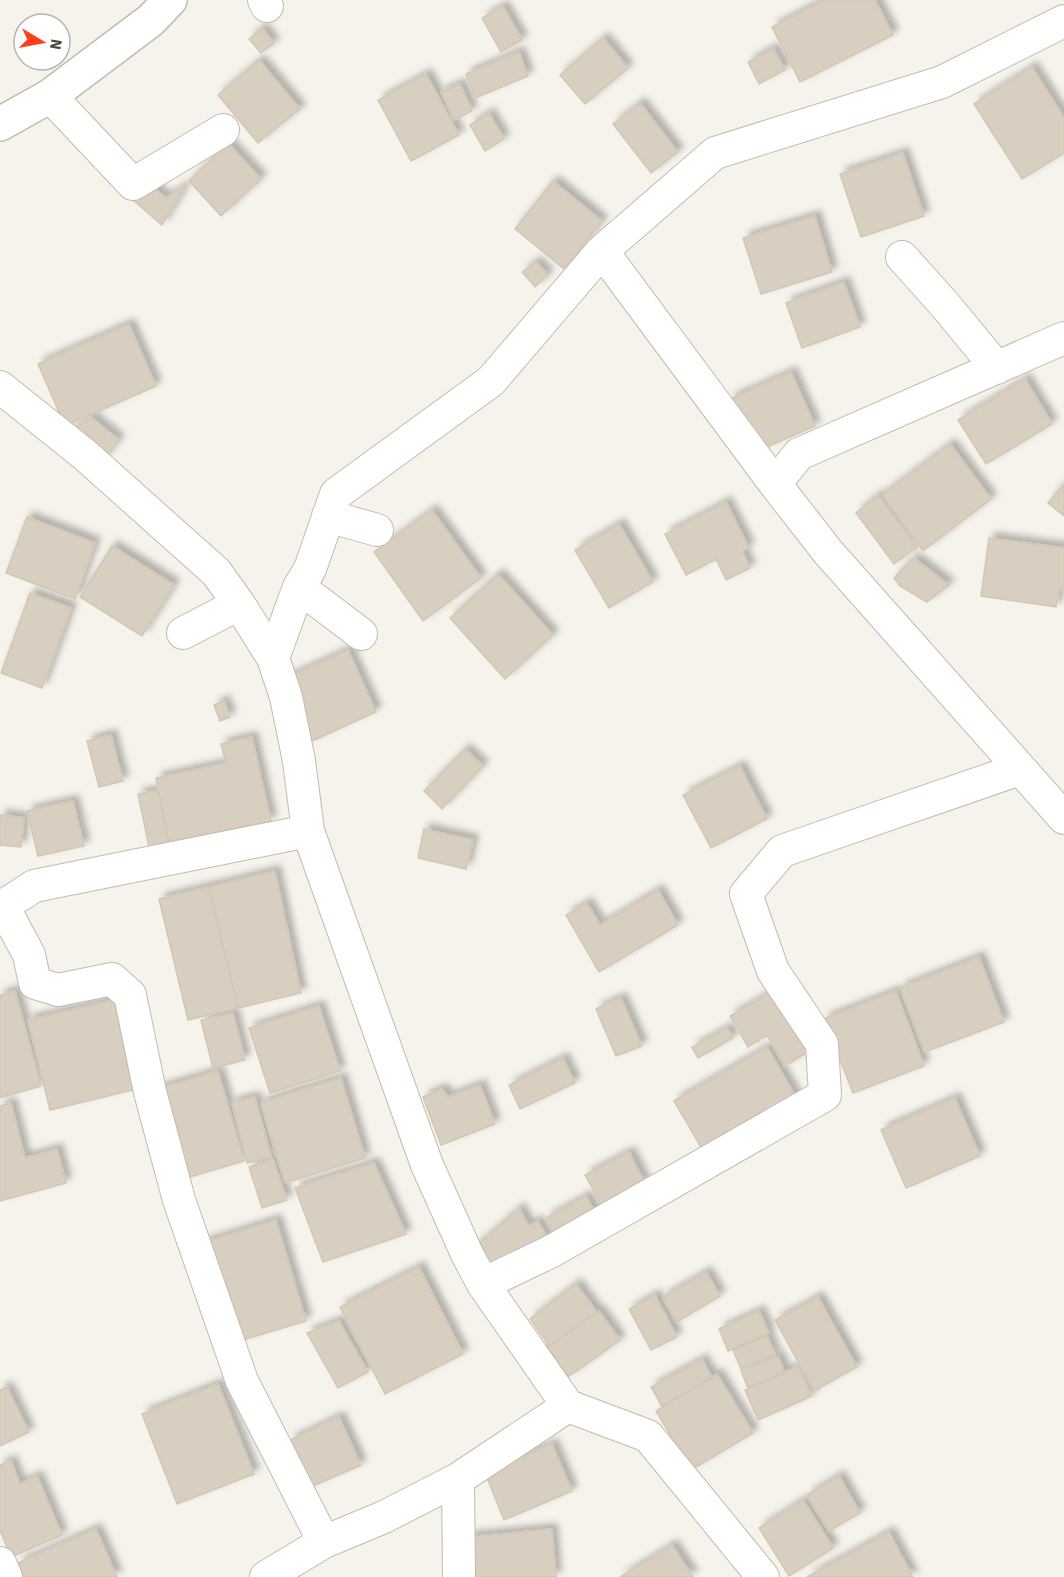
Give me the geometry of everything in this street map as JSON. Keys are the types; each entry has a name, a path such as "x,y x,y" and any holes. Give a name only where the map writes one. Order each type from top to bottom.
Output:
{"street":[{"path":"0,124 50,96 151,20 170,0"},
{"path":"273,658 299,586 310,569 336,494 491,381 602,251 715,153 942,82 1064,21"},
{"path":"50,96 133,184 223,130"},
{"path":"602,251 828,552 1064,818"},
{"path":"902,257 997,368"},
{"path":"775,484 799,454 1064,338"},
{"path":"0,387 85,455 216,572 239,604 273,658 289,708 308,831 427,1165 483,1284 568,1406 648,1436 763,1577"},
{"path":"328,516 377,530"},
{"path":"299,586 361,634"},
{"path":"183,633 239,604"},
{"path":"483,1284 550,1252 825,1095 822,1044 773,971 746,894 782,851 1020,769"},
{"path":"308,831 34,886 1,907 29,955 35,983 58,990 112,979 130,995 150,1092 179,1200 242,1381 324,1542"},
{"path":"266,1577 324,1542 384,1517 458,1479 568,1406"},
{"path":"458,1479 459,1577"},
{"path":"0,1563 6,1577"}],"building":[{"path":"824,0 875,0 893,35 800,82 772,27"},
{"path":"503,6 522,40 501,52 482,18"},
{"path":"262,28 274,43 261,53 249,39"},
{"path":"603,38 628,68 585,104 560,75"},
{"path":"773,48 785,70 759,84 748,62"},
{"path":"519,52 528,76 475,98 466,74"},
{"path":"259,60 300,109 258,143 218,95"},
{"path":"1032,67 1064,118 1064,153 1022,179 974,104"},
{"path":"426,74 459,135 411,161 378,100"},
{"path":"460,84 472,111 454,120 441,92"},
{"path":"640,103 678,152 651,173 613,124"},
{"path":"489,113 504,139 485,151 470,125"},
{"path":"228,143 261,179 221,216 189,181"},
{"path":"903,153 924,216 861,237 840,174"},
{"path":"553,181 602,221 564,269 515,229"},
{"path":"149,184 166,198 187,184 162,225 134,201"},
{"path":"815,216 832,272 761,294 743,238"},
{"path":"536,262 548,275 535,287 522,272"},
{"path":"844,282 860,327 802,348 786,303"},
{"path":"129,324 156,386 65,426 38,364"},
{"path":"791,372 815,426 753,453 730,399"},
{"path":"1025,379 1052,424 986,464 958,420"},
{"path":"91,417 119,440 102,461 69,433"},
{"path":"950,444 991,499 923,551 882,495"},
{"path":"1062,486 1064,487 1064,516 1048,503"},
{"path":"878,495 917,547 894,564 856,513"},
{"path":"726,502 749,548 742,551 750,568 726,580 716,559 686,575 665,534"},
{"path":"432,510 481,578 423,621 374,552"},
{"path":"27,517 95,543 75,599 6,573"},
{"path":"619,524 653,582 609,608 575,550"},
{"path":"989,538 1064,548 1064,590 1059,589 1056,607 981,596"},
{"path":"112,546 174,585 142,636 80,597"},
{"path":"914,558 949,585 927,602 900,586 894,578"},
{"path":"498,574 553,635 505,679 450,618"},
{"path":"30,593 71,608 42,688 1,673"},
{"path":"348,650 376,712 310,742 282,680"},
{"path":"224,701 230,717 220,721 214,705"},
{"path":"111,735 123,781 99,787 87,741"},
{"path":"252,737 271,821 169,842 156,778 226,763 221,744"},
{"path":"465,749 483,766 442,809 424,791"},
{"path":"740,766 767,819 711,848 683,795"},
{"path":"158,790 169,842 149,847 138,794"},
{"path":"73,801 84,846 38,856 27,811"},
{"path":"0,815 24,818 21,847 0,845"},
{"path":"424,829 473,840 466,869 418,858"},
{"path":"275,871 301,993 238,1008 209,887"},
{"path":"209,887 238,1008 188,1020 159,899"},
{"path":"658,890 678,925 599,972 566,915 587,903 600,925"},
{"path":"979,957 1004,1022 925,1052 900,988"},
{"path":"15,991 41,1086 0,1098 0,995"},
{"path":"773,991 808,1052 785,1066 767,1035 748,1047 730,1016"},
{"path":"896,991 924,1066 853,1093 824,1019"},
{"path":"621,998 642,1046 616,1056 596,1009"},
{"path":"114,1000 133,1090 50,1110 28,1020"},
{"path":"319,1006 340,1071 270,1093 249,1028"},
{"path":"233,1013 245,1060 213,1068 201,1020"},
{"path":"727,1028 733,1038 698,1058 692,1047"},
{"path":"767,1047 798,1101 705,1154 674,1101"},
{"path":"563,1058 575,1083 520,1109 509,1085"},
{"path":"218,1071 244,1161 183,1179 157,1089"},
{"path":"341,1078 365,1158 285,1183 261,1103"},
{"path":"480,1085 495,1124 441,1145 423,1097 442,1089 448,1097"},
{"path":"255,1097 271,1157 247,1163 232,1103"},
{"path":"955,1098 980,1156 906,1188 881,1130"},
{"path":"11,1103 25,1158 57,1149 66,1183 0,1201 0,1106"},
{"path":"629,1152 645,1183 602,1206 585,1175"},
{"path":"273,1159 287,1200 262,1208 249,1167"},
{"path":"374,1163 406,1234 323,1262 295,1188"},
{"path":"586,1196 598,1217 557,1240 546,1218"},
{"path":"519,1208 529,1226 538,1221 552,1246 483,1284 467,1254"},
{"path":"276,1220 306,1321 233,1343 202,1243"},
{"path":"419,1267 463,1354 385,1394 340,1307"},
{"path":"706,1272 720,1296 677,1322 663,1297"},
{"path":"576,1284 597,1312 549,1346 530,1319"},
{"path":"655,1295 677,1337 651,1350 629,1309"},
{"path":"818,1297 857,1367 814,1391 775,1320"},
{"path":"599,1311 620,1340 568,1377 546,1345 549,1346"},
{"path":"759,1311 769,1333 728,1351 719,1329"},
{"path":"339,1321 368,1372 338,1388 307,1333"},
{"path":"767,1336 775,1354 741,1369 733,1350"},
{"path":"778,1356 785,1373 748,1388 741,1371"},
{"path":"702,1359 712,1378 662,1406 651,1387"},
{"path":"798,1366 812,1396 758,1420 745,1390"},
{"path":"717,1374 753,1433 691,1470 656,1411"},
{"path":"218,1384 254,1474 177,1504 142,1414"},
{"path":"7,1387 29,1432 0,1446 0,1390"},
{"path":"339,1417 361,1465 311,1487 290,1440"},
{"path":"552,1444 572,1491 504,1520 485,1473"},
{"path":"11,1461 20,1484 37,1476 62,1535 11,1557 0,1530 0,1465"},
{"path":"839,1476 860,1513 829,1531 807,1495"},
{"path":"803,1500 833,1548 789,1576 759,1528"},
{"path":"96,1529 117,1577 24,1577 18,1563"},
{"path":"552,1529 556,1577 471,1577 468,1537"},
{"path":"889,1532 913,1577 807,1577"},
{"path":"672,1545 693,1577 620,1577"}]}
